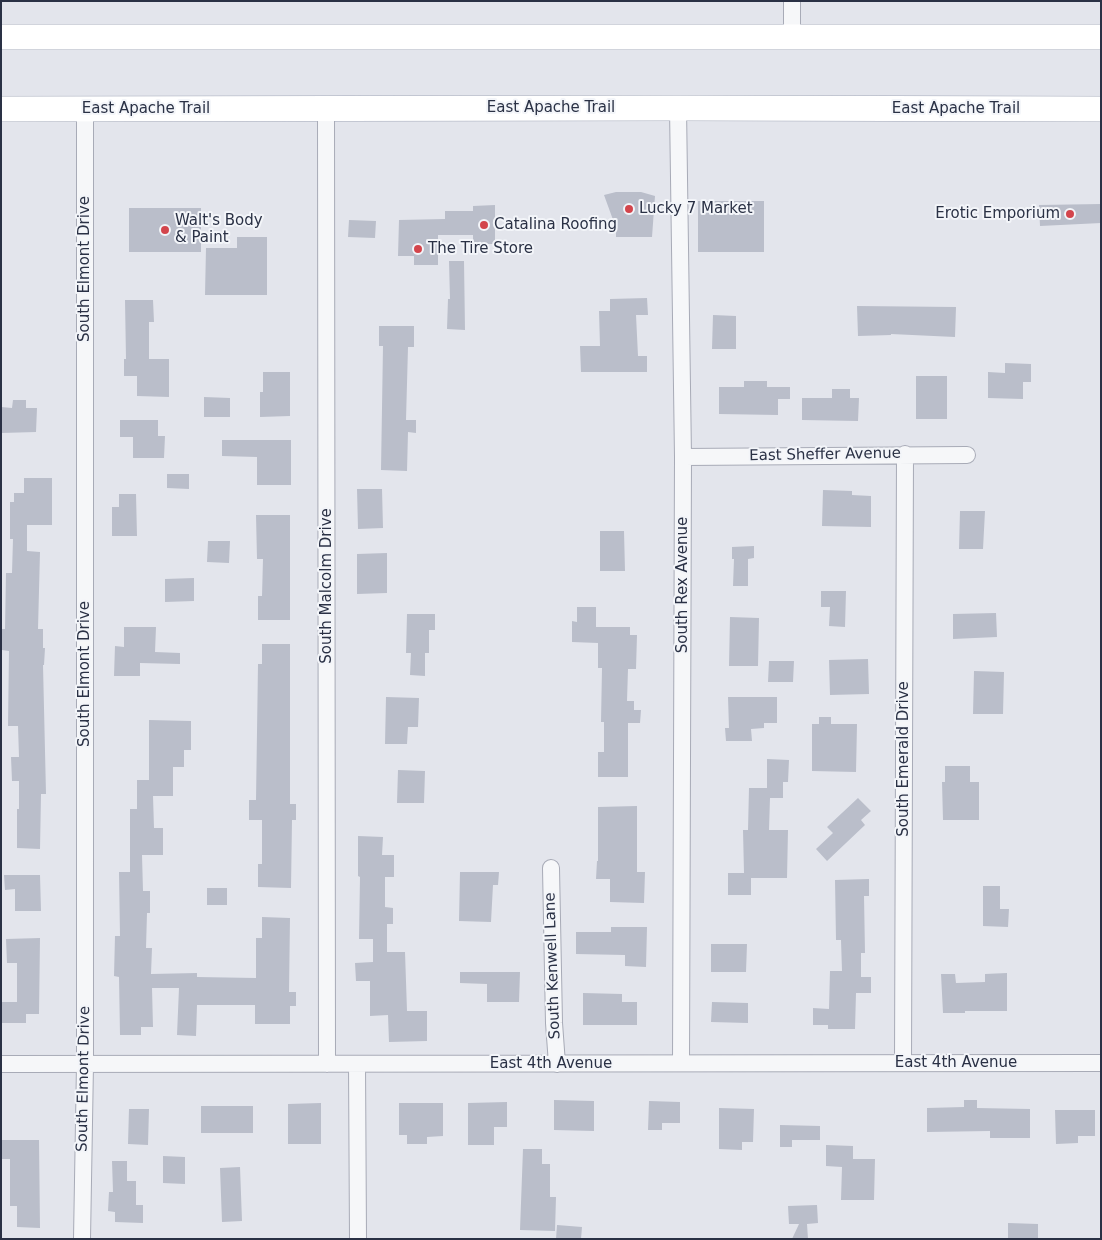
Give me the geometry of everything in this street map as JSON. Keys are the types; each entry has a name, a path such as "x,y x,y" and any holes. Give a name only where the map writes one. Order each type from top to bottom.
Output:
{"main road":[{"path":"1,37 1101,37"},
{"name":"East Apache Trail","path":"1,109 1101,109"}],"street":[{"path":"792,1 792,37"},
{"name":"South Malcolm Drive","path":"326,108 327,1064"},
{"name":"South Rex Avenue","path":"678,108 683,457 682,1063"},
{"name":"South Elmont Drive","path":"82,1239 85,1064 85,110"},
{"name":"South Emerald Drive","path":"903,1064 905,454"},
{"name":"East Sheffer Avenue","path":"683,457 967,455"},
{"name":"South Kenwell Lane","path":"551,868 554,1023 557,1064"},
{"name":"East 4th Avenue","path":"1,1064 1101,1064"},
{"path":"358,1064 358,1239"}],"building":[{"name":"Lucky 7 Market","path":"616,192 641,192 655,196 652,237 616,237 616,228 604,195"},
{"path":"698,201 764,201 764,252 698,252"},
{"name":"Erotic Emporium","path":"1101,204 1101,223 1040,226 1039,205"},
{"path":"495,205 495,244 473,244 473,235 438,235 438,265 414,265 414,256 398,256 399,220 445,219 445,211 473,211 473,206"},
{"name":"Walt's Body & Paint","path":"129,208 201,208 201,252 129,252"},
{"path":"349,220 376,221 375,238 348,237"},
{"path":"237,237 267,237 267,295 205,295 206,248 237,248"},
{"path":"449,261 464,261 465,330 447,329 448,299 450,299"},
{"path":"647,298 648,315 636,315 638,356 647,356 647,372 581,372 580,346 600,346 599,311 610,311 610,299"},
{"path":"125,300 153,300 154,322 149,322 149,359 169,359 169,397 137,396 137,376 124,376 124,359 126,359"},
{"path":"857,306 956,307 955,337 891,334 858,336"},
{"path":"713,315 736,316 736,349 712,349"},
{"path":"379,326 414,326 414,347 408,347 406,420 416,420 416,433 408,432 407,471 381,470 383,346 379,346"},
{"path":"1005,363 1031,364 1031,382 1023,382 1023,399 988,398 988,372 1005,373"},
{"path":"263,372 290,372 290,416 260,417 260,392 263,392"},
{"path":"916,376 947,376 947,419 916,419"},
{"path":"744,381 767,381 767,387 790,387 790,399 778,399 778,415 719,414 719,387 744,387"},
{"path":"832,389 850,389 850,398 859,398 858,421 802,420 802,398 832,398"},
{"path":"204,397 230,398 230,417 204,417"},
{"path":"13,400 26,400 26,408 37,408 36,432 1,433 1,407 12,408"},
{"path":"120,420 158,420 158,436 165,436 164,458 133,458 133,437 120,437"},
{"path":"222,440 291,440 291,485 257,485 257,457 222,456"},
{"path":"167,474 189,474 189,489 167,488"},
{"path":"24,478 52,478 52,525 27,525 27,551 40,552 38,629 43,629 43,648 45,648 43,665 46,794 41,794 40,849 17,848 19,781 12,781 11,757 19,757 18,726 8,726 9,651 2,650 2,629 5,629 6,573 12,573 13,539 10,539 10,502 14,502 14,493 24,493"},
{"path":"357,489 382,489 383,528 358,529"},
{"path":"823,490 852,491 852,495 871,496 871,527 822,526"},
{"path":"119,494 136,494 137,536 112,536 112,507 119,507"},
{"path":"960,511 985,511 983,549 959,549"},
{"path":"256,515 290,515 290,620 258,620 258,596 262,596 263,559 257,559"},
{"path":"600,531 624,531 625,571 600,571"},
{"path":"208,541 230,541 229,563 207,562"},
{"path":"754,546 754,558 748,559 748,586 733,586 734,559 732,559 732,547"},
{"path":"387,553 387,593 357,594 357,554"},
{"path":"194,578 194,601 165,602 165,579"},
{"path":"821,591 846,591 845,627 829,626 830,607 821,607"},
{"path":"577,607 596,607 596,627 630,627 630,635 637,635 636,669 628,669 627,701 634,701 634,710 641,710 640,723 628,723 628,777 598,777 598,752 604,752 604,722 601,722 602,668 598,668 598,643 572,642 572,621 577,622"},
{"path":"996,613 997,637 953,639 953,614"},
{"path":"407,614 435,614 435,630 429,630 429,653 425,653 425,676 410,675 411,653 406,653"},
{"path":"730,617 759,618 758,666 729,666"},
{"path":"124,627 156,627 155,652 180,653 180,664 140,663 140,676 114,676 115,646 124,647"},
{"path":"262,644 290,644 290,804 296,804 296,820 292,820 291,888 258,887 258,864 262,864 262,820 249,820 249,800 256,800 258,664 262,664"},
{"path":"868,659 869,694 830,695 829,660"},
{"path":"769,661 794,661 793,682 768,682"},
{"path":"974,671 1004,672 1003,714 973,714"},
{"path":"386,697 419,698 418,727 408,727 407,744 385,744"},
{"path":"728,697 777,697 777,723 764,723 764,728 751,729 752,741 726,741 725,728 729,728"},
{"path":"819,717 831,717 831,724 857,724 856,772 812,771 812,724 819,724"},
{"path":"149,720 191,721 191,750 184,750 184,767 173,767 173,796 153,796 154,828 163,828 163,855 142,855 143,891 150,891 150,913 147,913 146,948 152,948 151,974 197,973 197,977 256,978 256,938 262,938 262,917 290,918 289,992 296,992 296,1006 290,1006 290,1024 255,1024 255,1005 197,1005 196,1036 177,1035 179,988 152,988 153,1027 141,1027 141,1035 120,1035 119,977 114,976 115,936 120,936 119,872 130,872 130,809 137,809 137,780 149,780"},
{"path":"767,759 789,760 788,782 783,782 783,798 770,798 769,830 788,830 787,878 751,878 751,895 728,895 728,873 744,873 743,830 748,830 749,788 767,788"},
{"path":"945,766 970,766 970,782 979,782 979,820 943,820 942,782 945,782"},
{"path":"398,770 425,771 424,803 397,803"},
{"path":"858,798 871,811 861,820 865,825 827,861 816,849 833,833 827,827"},
{"path":"637,806 637,872 645,872 644,903 610,902 610,879 596,879 598,807"},
{"path":"358,836 383,837 382,855 394,855 394,877 385,877 385,907 393,908 393,924 387,924 387,952 405,952 407,1011 427,1011 427,1041 389,1042 388,1015 370,1016 370,981 356,981 355,963 373,962 373,939 359,939 360,877 358,876"},
{"path":"460,872 499,872 498,885 493,885 491,922 459,921"},
{"path":"4,875 40,875 41,911 15,911 15,889 5,890"},
{"path":"869,879 869,896 864,896 865,953 861,953 861,977 871,977 871,993 856,993 855,1029 828,1029 828,1025 813,1025 813,1008 829,1009 830,971 842,971 841,940 836,940 835,880"},
{"path":"983,886 1000,886 1000,909 1009,909 1008,927 983,926"},
{"path":"207,888 227,888 227,905 207,905"},
{"path":"611,927 647,927 646,967 625,966 625,955 576,954 576,932 611,932"},
{"path":"40,938 39,1014 26,1014 26,1023 1,1023 1,1002 17,1002 17,963 7,963 6,939"},
{"path":"711,944 747,944 746,972 711,972"},
{"path":"460,972 520,972 519,1002 487,1002 487,984 460,983"},
{"path":"1007,973 1007,1011 943,1013 941,974 955,974 956,983 985,982 985,974"},
{"path":"583,993 622,994 622,1002 637,1002 637,1025 583,1025"},
{"path":"712,1002 748,1003 748,1023 711,1022"},
{"path":"554,1100 594,1101 594,1131 554,1130"},
{"path":"964,1100 977,1100 977,1108 1030,1109 1030,1138 990,1138 990,1131 927,1132 927,1108 964,1107"},
{"path":"649,1101 680,1102 680,1123 662,1123 662,1130 648,1130"},
{"path":"507,1102 507,1127 494,1127 494,1145 468,1145 468,1103"},
{"path":"321,1103 321,1144 288,1144 288,1104"},
{"path":"399,1103 443,1103 443,1136 427,1137 427,1144 407,1144 407,1135 399,1135"},
{"path":"201,1106 253,1106 253,1133 201,1133"},
{"path":"719,1108 754,1109 753,1142 742,1142 742,1150 719,1149"},
{"path":"129,1109 149,1109 148,1145 128,1144"},
{"path":"1055,1110 1095,1110 1095,1136 1078,1136 1078,1143 1056,1144"},
{"path":"780,1125 820,1126 820,1140 792,1140 792,1147 780,1147"},
{"path":"1,1140 39,1140 40,1228 17,1227 17,1206 10,1206 10,1159 1,1159"},
{"path":"826,1145 853,1146 853,1159 875,1159 874,1200 841,1200 842,1167 826,1166"},
{"path":"523,1149 542,1149 542,1164 550,1164 550,1197 556,1197 555,1231 520,1230"},
{"path":"163,1156 185,1157 185,1184 163,1183"},
{"path":"112,1161 127,1161 127,1181 136,1181 136,1205 143,1205 143,1223 115,1222 115,1212 108,1211 109,1192 113,1192"},
{"path":"240,1167 242,1221 222,1222 220,1168"},
{"path":"817,1205 818,1223 807,1224 808,1239 792,1239 799,1224 789,1224 788,1206"},
{"path":"1008,1223 1038,1224 1038,1239 1008,1239"},
{"path":"557,1225 582,1227 581,1239 556,1239"}],"place":[{"name":"Lucky 7 Market","path":"629,209"},
{"name":"Erotic Emporium","path":"1070,214"},
{"name":"Catalina Roofing","path":"484,225"},
{"name":"Walt's Body & Paint","path":"165,230"},
{"name":"The Tire Store","path":"418,249"}]}
